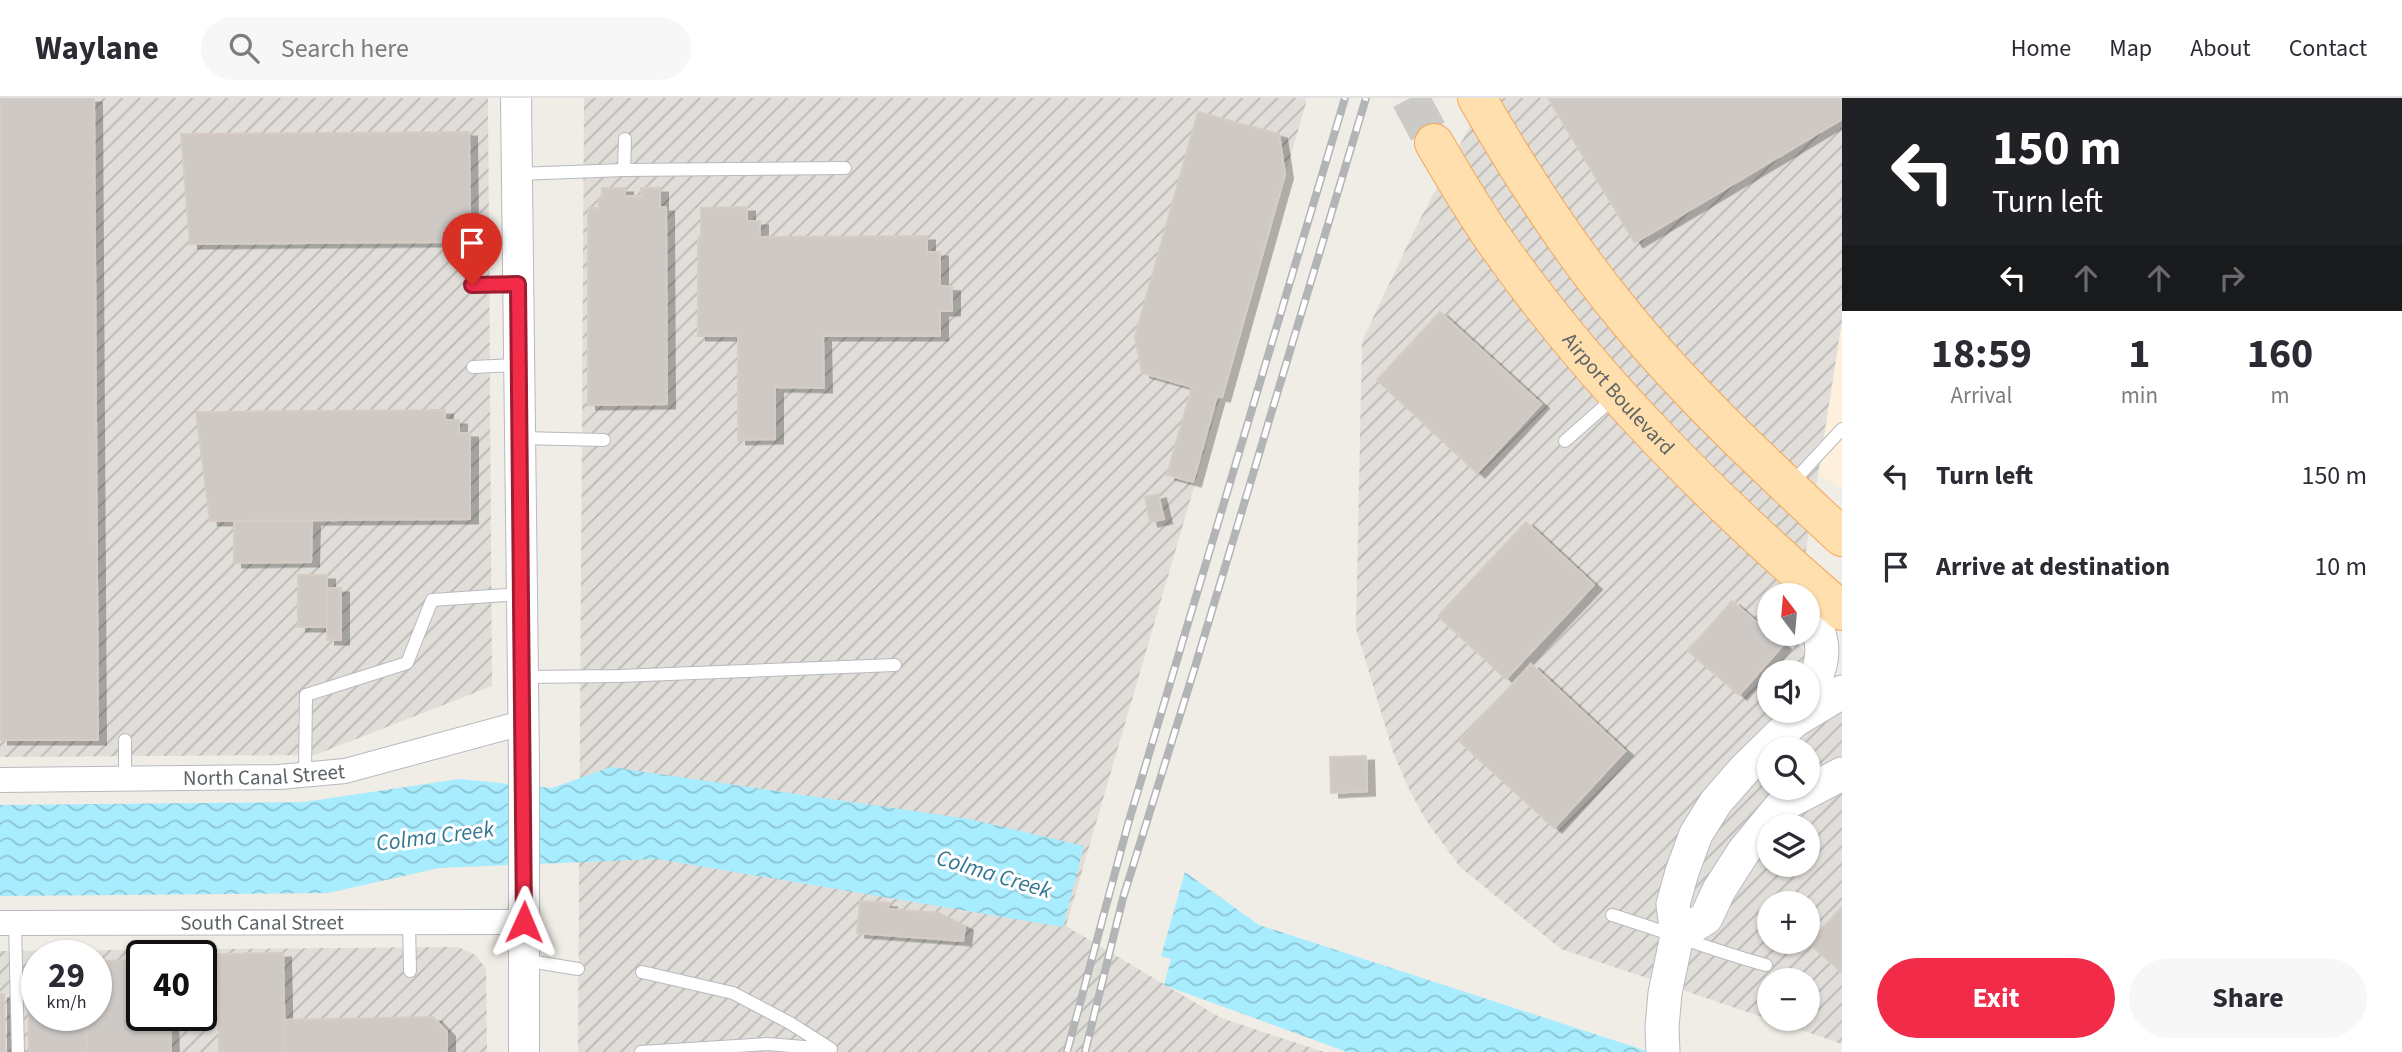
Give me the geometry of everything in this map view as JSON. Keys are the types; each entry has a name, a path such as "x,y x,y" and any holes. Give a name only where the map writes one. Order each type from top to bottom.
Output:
{"main road":[{"path":"1477,98 1540,203 1626,318 1688,387 1842,537"},
{"name":"Airport Boulevard","path":"1434,143 1502,251 1581,353 1631,410 1773,552 1842,611"},
{"path":"1788,486 1842,526"},
{"path":"1773,552 1791,583"},
{"path":"1820,640 1820,671"},
{"path":"1820,701 1842,692"},
{"path":"1663,1052 1665,993 1676,936 1673,904 1696,834 1716,802 1787,723"},
{"path":"1820,771 1842,754"},
{"path":"1820,784 1842,774"},
{"path":"1676,936 1706,918 1738,859 1788,800"}],"street":[{"path":"516,98 524,764 524,1052"},
{"name":"North Canal Street","path":"0,780 279,777 345,771 522,723"},
{"name":"South Canal Street","path":"8,923 524,922"}],"lane":[{"path":"624,170 625,139"},
{"path":"517,174 845,168"},
{"path":"472,285 518,284"},
{"path":"473,367 519,365"},
{"path":"1565,441 1618,394"},
{"path":"1788,486 1842,429"},
{"path":"520,438 604,440"},
{"path":"305,775 306,695 407,663 432,600 520,594"},
{"path":"522,677 619,676 895,665"},
{"path":"125,740 125,779"},
{"path":"1612,915 1717,952 1766,965"},
{"path":"409,922 410,971"},
{"path":"8,923 18,1052"},
{"path":"523,960 578,969"},
{"path":"642,972 733,993 790,1023 832,1051"},
{"path":"641,1052 767,1044 832,1051"}],"shaded area":[{"path":"0,98 488,98 492,686 315,755 0,757"},
{"path":"584,98 1305,98 1306,103 1066,926 1221,1018 1324,1052 578,1052"},
{"path":"1485,98 1842,98 1842,321 1801,583 1757,583 1757,646 1800,646 1815,660 1757,660 1757,723 1820,723 1820,664 1842,683 1842,1044 1804,1031 1820,1031 1820,968 1757,968 1757,1015 1561,949 1460,867 1425,819 1393,752 1356,629 1362,341 1418,223"},
{"path":"1842,321 1842,489 1819,475"},
{"path":"458,947 476,955 486,969 487,1052 0,1052 0,951 21,951 21,1031 112,1031 112,950 126,950 126,1031 217,1031 217,949"}],"water":[{"name":"Colma Creek","path":"611,767 969,819 1084,846 1063,927 657,859 439,868 328,893 0,896 0,805 304,802 459,779 552,788"},
{"path":"1185,872 1259,925 1650,1052 1347,1052 1164,985 1171,959 1161,956"}],"building":[{"path":"0,98 94,98 98,740 0,740"},
{"path":"1548,98 1842,98 1842,119 1635,243"},
{"path":"1198,112 1279,134 1285,174 1222,397 1217,396 1193,482 1167,475 1192,387 1142,373 1135,337"},
{"path":"469,132 470,218 456,218 456,231 442,231 442,242 190,244 181,134"},
{"path":"602,188 625,188 625,196 642,196 641,188 660,188 660,207 666,207 667,404 588,405 588,208 599,208 598,198 602,198"},
{"path":"747,207 747,221 760,221 760,237 927,236 927,252 940,252 940,286 952,287 952,311 940,311 940,336 823,336 824,388 775,387 775,439 738,440 738,336 698,336 698,237 701,237 701,208"},
{"path":"1440,312 1541,404 1477,473 1377,380"},
{"path":"445,410 445,420 459,420 459,433 470,433 470,519 210,521 196,412"},
{"path":"1158,494 1164,519 1150,522 1145,497"},
{"path":"234,521 312,521 311,562 234,563"},
{"path":"1526,522 1594,585 1506,679 1438,616"},
{"path":"298,575 327,575 327,627 298,627"},
{"path":"327,588 341,588 341,640 327,640"},
{"path":"1732,601 1757,623 1757,646 1782,646 1770,660 1757,660 1757,675 1739,695 1688,651"},
{"path":"1531,664 1625,751 1554,828 1459,741"},
{"path":"1366,756 1367,791 1331,793 1330,757"},
{"path":"860,901 889,903 888,909 939,913 965,926 963,941 857,933"},
{"path":"1842,907 1842,973 1820,953 1820,931"},
{"path":"283,953 285,1052 219,1052 218,954"},
{"path":"126,960 126,1031 170,1031 171,1052 87,1052 86,1031 112,1031 112,961"},
{"path":"0,994 4,994 5,1052 0,1052"},
{"path":"433,1017 447,1032 447,1052 285,1052 284,1020"},
{"path":"29,1031 86,1031 87,1052 29,1052"}],"tunnel":[{"path":"1410,98 1434,143"}],"railway":[{"path":"1067,1052 1128,824 1345,98"},
{"path":"1085,1052 1123,898 1366,98"}],"route":[{"path":"472,285 518,284 524,922"}]}
